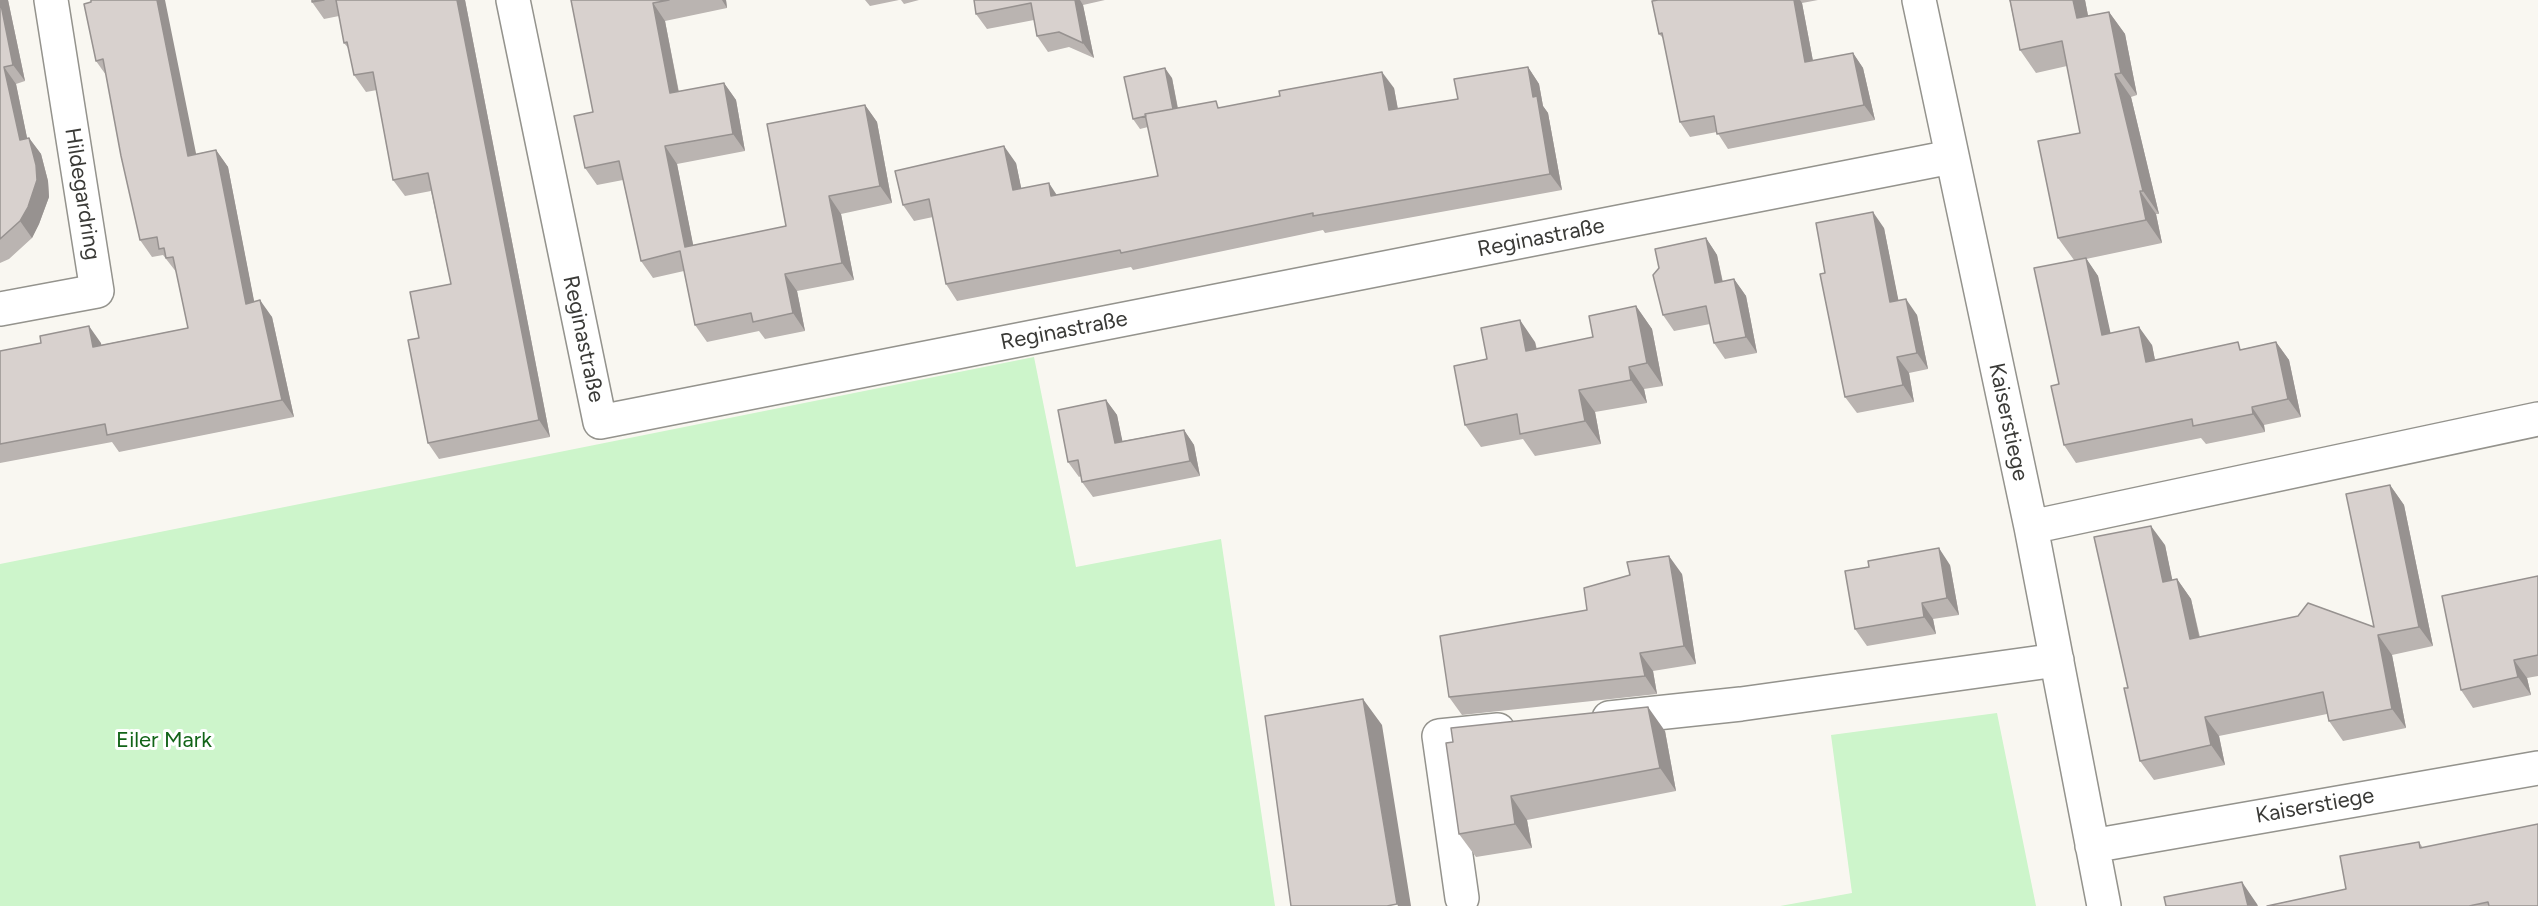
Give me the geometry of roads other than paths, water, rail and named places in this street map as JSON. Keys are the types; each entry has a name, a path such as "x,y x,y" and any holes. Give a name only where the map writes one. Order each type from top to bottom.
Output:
{"street":[{"name":"Hildegardring","path":"0,309 97,291 51,0"},
{"name":"Reginastraße","path":"513,0 600,422 1951,157"},
{"name":"Kaiserstiege","path":"1918,0 2031,527 2104,906"},
{"path":"2031,527 2538,419"},
{"path":"1578,721 1741,704 2057,660"},
{"path":"1462,898 1439,736 1532,726"},
{"name":"Kaiserstiege","path":"2092,846 2538,768"}],"park label":[{"name":"Eiler Mark","path":"164,741"}]}
